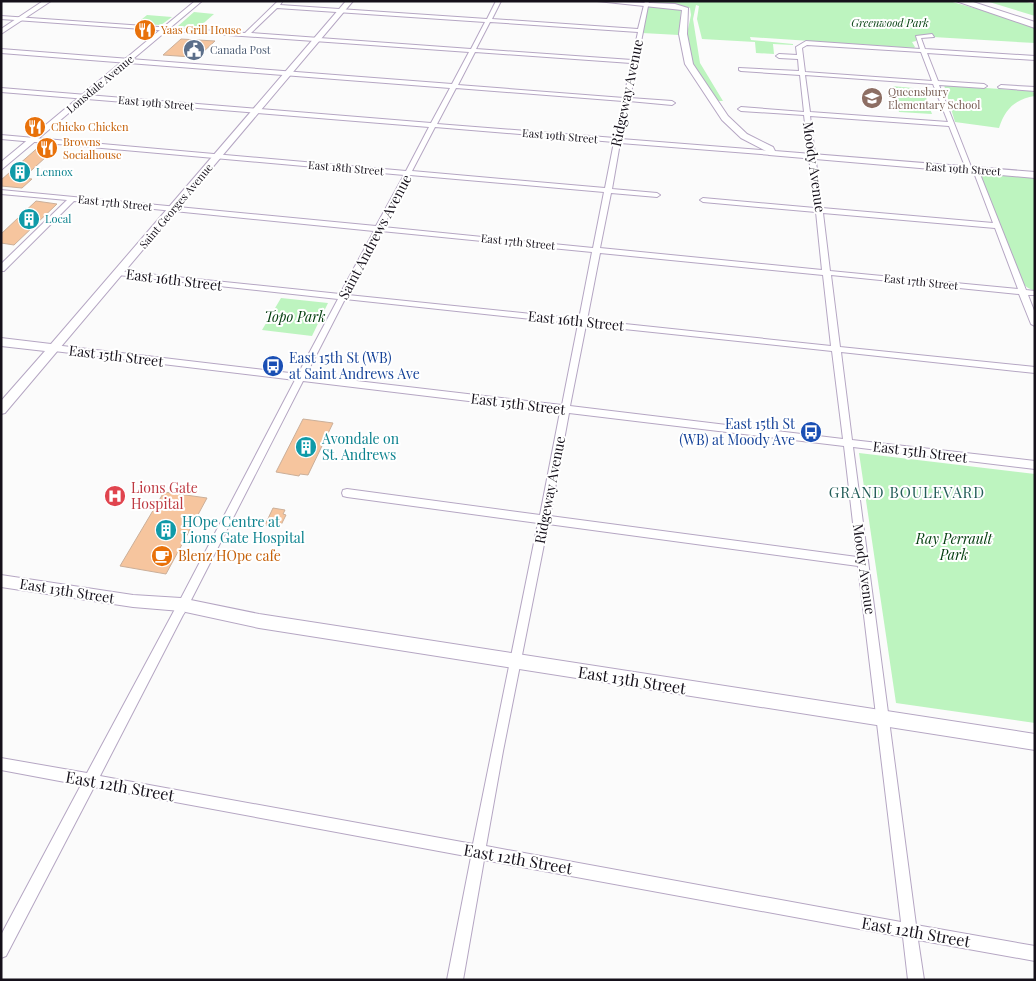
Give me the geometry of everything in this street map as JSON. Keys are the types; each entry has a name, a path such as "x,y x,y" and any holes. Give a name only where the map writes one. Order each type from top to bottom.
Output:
{"highway":[{"path":"960,1 1035,25"},
{"path":"976,1 1035,19"}],"street":[{"path":"1,32 48,1"},
{"name":"Lonsdale Avenue","path":"1,167 198,1"},
{"path":"247,34 281,1"},
{"name":"Saint Georges Avenue","path":"1,410 350,1"},
{"name":"Saint Andrews Avenue","path":"1,951 499,1"},
{"path":"600,1 683,7 687,11 683,34 689,64 720,112 744,136 770,149 772,153"},
{"name":"Ridgeway Avenue","path":"456,980 515,662 626,99 647,3"},
{"path":"276,6 640,31"},
{"path":"1,17 634,62"},
{"path":"932,36 918,36 952,124 998,226 1035,324"},
{"name":"Moody Avenue","path":"916,980 799,47 806,43 923,51"},
{"path":"1,51 672,103"},
{"path":"923,51 1035,58"},
{"path":"779,56 800,57"},
{"path":"741,69 984,86"},
{"path":"1001,87 1035,89"},
{"name":"East 19th Street","path":"1,90 1035,175"},
{"path":"741,109 952,124"},
{"path":"737,129 765,143 797,155"},
{"name":"East 18th Street","path":"1,137 658,195"},
{"name":"East 17th Street","path":"1,192 1035,293"},
{"path":"1,269 72,199"},
{"path":"703,200 998,226"},
{"name":"East 16th Street","path":"118,273 1035,370"},
{"name":"East 15th Street","path":"1,342 1035,466"},
{"path":"347,492 863,562"},
{"name":"East 13th Street","path":"1,581 134,601 148,607 181,609 210,617 230,616 1035,742"},
{"name":"East 12th Street","path":"1,764 1035,954"}],"green space":[{"name":"Greenwood Park","path":"652,1 949,1 1035,28 1035,43 916,36 916,41 912,42 914,48 750,37 751,40 793,44 773,44 774,54 756,53 755,42 702,39 697,19 699,6 696,5 693,19 700,63 723,101 718,101 692,64 688,39 690,8"},
{"path":"986,1 1023,1 1035,4 1035,16"},
{"path":"648,7 681,9 679,35 642,33"},
{"path":"194,12 214,14 198,28 178,26"},
{"path":"147,15 172,17 161,25 136,24"},
{"path":"944,85 1030,91 1035,93 1035,96 1016,102 1004,115 999,128 955,122"},
{"path":"892,86 923,89 932,114 899,112"},
{"path":"983,174 1035,178 1035,291 1023,284 981,176"},
{"name":"Topo Park","path":"281,298 328,303 312,336 262,330"},
{"name":"Ray Perrault Park","path":"859,453 1035,474 1035,723 896,703"}],"building":[{"path":"181,39 215,41 202,53 196,53 192,57 163,55"},
{"name":"Lennox","path":"42,144 58,146 23,178 32,179 22,188 1,186 1,180"},
{"name":"Local","path":"36,201 57,204 14,245 1,243 1,234"},
{"name":"Avondale on St. Andrews","path":"303,419 333,423 308,475 300,474 299,476 276,472"},
{"name":"HOpe Centre at Lions Gate Hospital","path":"164,492 207,498 166,574 120,566"},
{"path":"273,508 285,510 283,514 286,515 280,527 265,525"}],"place":[{"name":"Yaas Grill House","path":"145,30"},
{"name":"Canada Post","path":"194,50"},
{"name":"Queensbury Elementary School","path":"872,98"},
{"name":"Chicko Chicken","path":"35,127"},
{"name":"Browns Socialhouse","path":"47,148"},
{"name":"Lennox","path":"20,172"},
{"name":"Local","path":"29,219"},
{"name":"East 15th St (WB) at Saint Andrews Ave","path":"273,366"},
{"name":"East 15th St (WB) at Moody Ave","path":"811,432"},
{"name":"Avondale on St. Andrews","path":"306,447"},
{"name":"Lions Gate Hospital","path":"115,496"},
{"name":"HOpe Centre at Lions Gate Hospital","path":"166,530"},
{"name":"Blenz HOpe cafe","path":"162,556"}],"district":[{"name":"GRAND BOULEVARD","path":"907,493"}]}
